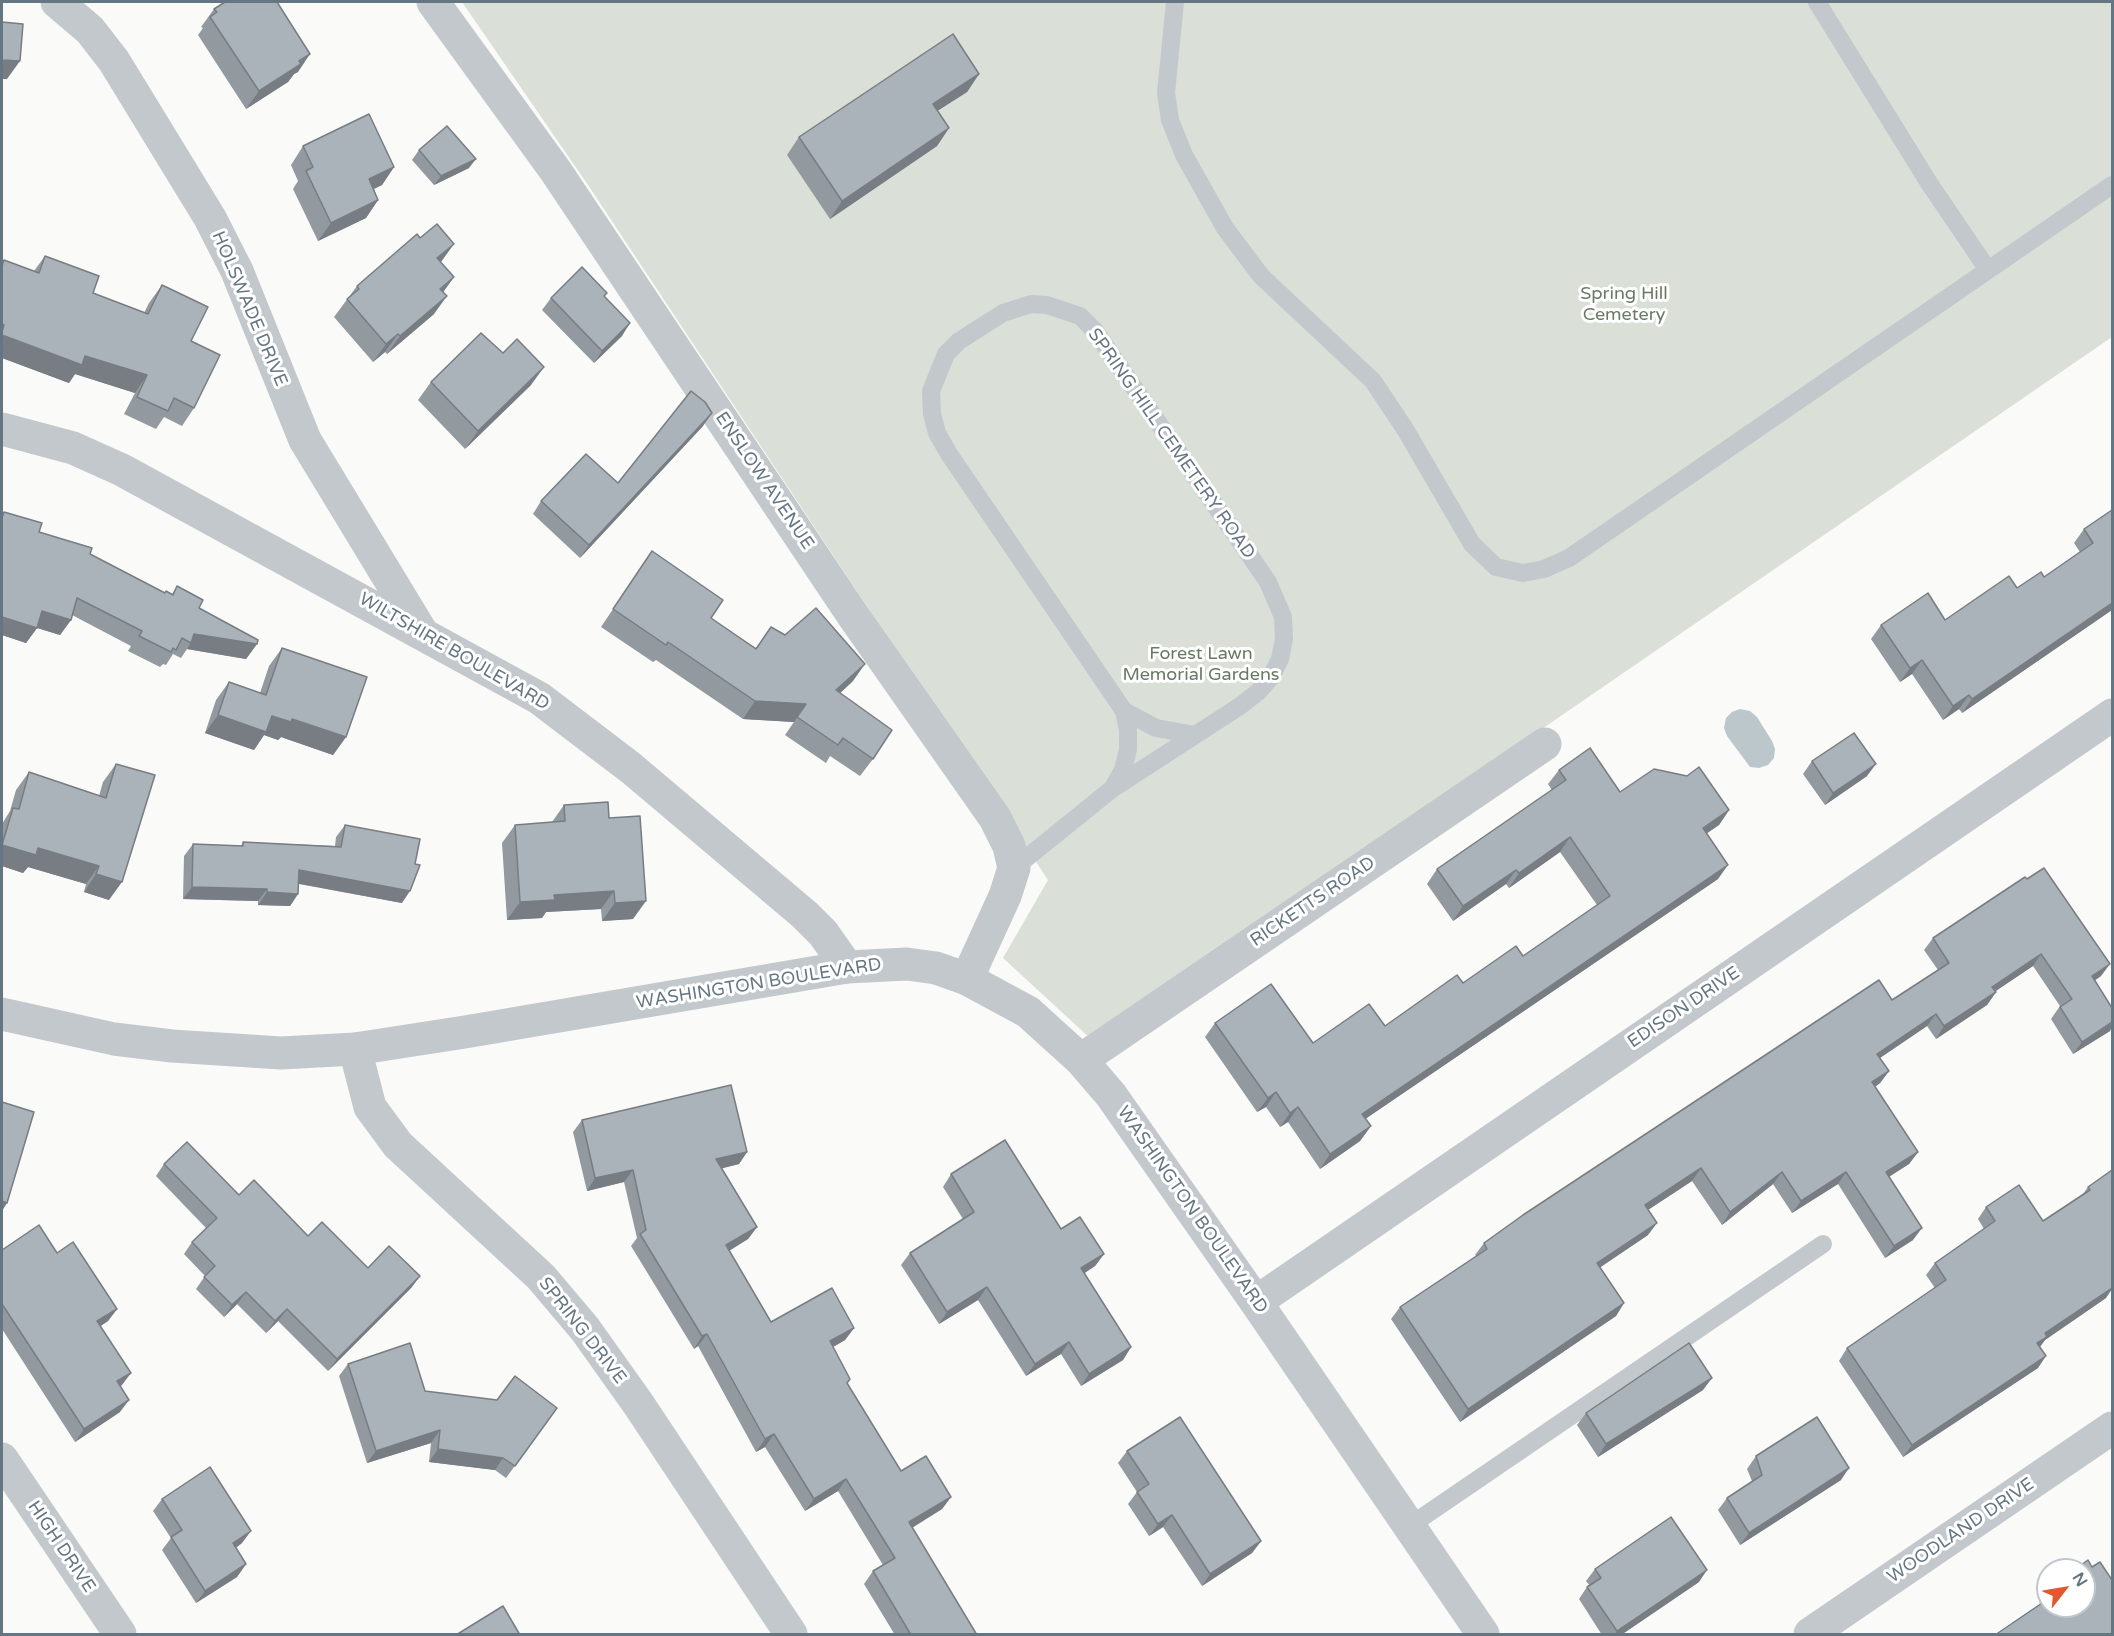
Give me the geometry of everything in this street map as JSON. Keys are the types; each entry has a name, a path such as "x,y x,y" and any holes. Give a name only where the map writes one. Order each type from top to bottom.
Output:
{"street":[{"name":"HOLSWADE DRIVE","path":"57,2 90,30 114,61 205,209 237,271 305,440 421,631"},
{"name":"ENSLOW AVENUE","path":"433,2 555,170 854,617 995,818 1009,846 1014,868"},
{"name":"WILTSHIRE BOULEVARD","path":"2,429 73,448 122,470 504,676 575,723 806,915 848,966"},
{"name":"EDISON DRIVE","path":"1256,1302 2112,715"},
{"name":"RICKETTS ROAD","path":"1081,1060 1545,744"},
{"path":"967,979 1005,896 1014,868"},
{"name":"WASHINGTON BOULEVARD","path":"2,1014 114,1039 172,1046 281,1053 355,1049 848,966 907,964 936,968 967,979 1028,1012 1081,1060 1131,1122 1482,1635"},
{"name":"SPRING DRIVE","path":"355,1049 370,1107 398,1145 541,1277 585,1329 639,1405 791,1635"},
{"name":"WOODLAND DRIVE","path":"1810,1635 2112,1428"},
{"name":"HIGH DRIVE","path":"2,1459 120,1635"}],"lane":[{"path":"1175,2 1166,93 1170,120 1184,154 1225,228 1262,276 1373,381 1405,429 1458,524 1472,544 1496,567 1523,573 1544,569 1569,558 2112,185"},
{"path":"1817,2 1929,183 1988,270"},
{"name":"SPRING HILL CEMETERY ROAD","path":"1014,868 1112,789 1240,706 1271,677 1280,659 1284,639 1278,602 1268,582 1095,331 1080,316 1062,308 1031,304 1017,307 977,328 946,354 931,391 932,414 937,433 949,454 1124,711 1128,730 1128,749 1123,770 1112,789"},
{"name":"SPRING HILL CEMETERY ROAD","path":"1124,711 1156,728 1195,735"},
{"path":"1408,1527 1823,1244"}],"green space":[{"path":"462,2 2112,2 2112,337 1091,1039 1003,958 1048,880 588,185"}],"shaded area":[{"path":"1740,709 1750,711 1757,717 1772,741 1775,749 1774,758 1768,765 1759,768 1750,767 1727,736 1724,728 1726,718 1732,712"}],"building":[{"path":"225,2 277,2 310,54 299,61 301,64 259,91 210,17 217,12 214,9"},
{"path":"2,22 23,24 20,61 2,60"},
{"path":"953,34 979,74 933,104 949,128 842,201 799,137"},
{"path":"369,114 394,167 369,179 378,200 331,223 306,171 313,167 303,146"},
{"path":"447,126 476,159 441,176 419,150"},
{"path":"437,224 454,244 437,258 454,277 440,289 447,296 400,336 398,334 386,344 347,299 359,289 357,286 417,234 420,238"},
{"path":"45,256 99,276 93,293 148,314 162,285 208,307 191,341 220,355 194,408 174,398 168,411 137,397 147,375 85,356 82,365 2,335 4,325 2,324 2,266 4,260 39,273"},
{"path":"582,267 607,293 604,296 630,323 602,351 551,298"},
{"path":"481,333 503,353 517,339 544,367 478,431 431,382"},
{"path":"691,391 705,402 712,413 589,545 541,501 586,454 618,483"},
{"path":"2112,510 2112,603 1972,699 1969,695 1953,706 1922,660 1910,668 1881,625 1928,593 1945,620 2009,576 2017,588 2041,572 2044,577 2093,543 2084,529"},
{"path":"4,512 42,523 39,532 92,548 90,554 165,593 166,591 173,595 177,586 203,600 199,608 258,640 257,644 194,634 191,643 182,638 176,650 173,648 171,652 139,636 142,631 77,598 71,620 42,611 37,628 2,617 2,518"},
{"path":"652,551 723,600 711,618 756,649 771,627 785,635 816,608 865,664 836,690 892,730 873,759 843,738 838,745 797,717 806,704 755,701 668,642 666,645 613,609"},
{"path":"282,648 367,677 346,737 292,719 291,722 272,716 266,732 218,715 229,682 266,695"},
{"path":"1854,733 1876,764 1833,793 1812,761"},
{"path":"1590,748 1620,792 1654,769 1687,776 1699,767 1729,810 1703,828 1728,865 1362,1114 1371,1126 1330,1154 1298,1107 1290,1113 1276,1092 1268,1098 1215,1023 1271,984 1313,1043 1369,1004 1385,1026 1457,975 1463,983 1516,946 1523,956 1610,896 1570,837 1519,873 1516,870 1463,906 1437,869 1566,780 1559,770"},
{"path":"116,764 155,775 122,882 96,874 99,866 38,848 36,855 2,845 13,808 19,809 29,772 106,798"},
{"path":"608,802 609,818 640,816 646,901 615,903 614,891 554,895 555,900 520,902 515,825 565,821 564,805"},
{"path":"345,825 420,839 415,864 420,865 410,891 299,870 298,894 267,892 267,889 192,887 193,844 243,846 243,842 341,847"},
{"path":"2044,868 2110,964 2092,976 2112,1008 2112,1022 2082,1042 2060,1007 2072,999 2041,954 1992,987 1996,992 1944,1026 1936,1014 1877,1054 1889,1071 1872,1082 1918,1152 1886,1172 1922,1228 1894,1246 1846,1172 1801,1201 1782,1172 1730,1212 1701,1168 1645,1205 1657,1223 1597,1263 1624,1303 1468,1409 1400,1307 1487,1249 1484,1243 1523,1215 1879,980 1892,1000 1949,963 1933,938 2025,877 2027,879"},
{"path":"731,1085 747,1152 716,1159 757,1227 726,1245 771,1322 832,1288 854,1328 830,1341 850,1379 847,1383 901,1471 926,1456 951,1497 909,1522 977,1635 911,1635 873,1571 895,1558 846,1479 814,1499 774,1434 765,1439 707,1334 702,1336 640,1234 646,1230 633,1170 595,1178 582,1120"},
{"path":"2,1102 34,1112 7,1203 2,1201"},
{"path":"1005,1140 1061,1229 1080,1217 1104,1254 1081,1268 1131,1347 1089,1374 1069,1342 1035,1364 987,1287 947,1312 910,1253 974,1212 951,1174"},
{"path":"187,1142 239,1195 254,1180 308,1236 322,1222 368,1268 389,1246 420,1276 337,1359 287,1309 275,1321 246,1292 232,1305 204,1277 215,1266 192,1242 217,1218 164,1164"},
{"path":"2112,1170 2112,1288 2045,1333 2047,1337 2037,1343 2046,1356 1912,1445 1847,1348 1946,1280 1935,1263 1995,1221 1986,1207 2019,1185 2043,1221 2090,1190 2088,1187"},
{"path":"39,1225 57,1253 73,1242 117,1309 97,1321 131,1373 117,1381 129,1400 84,1429 2,1304 2,1250"},
{"path":"410,1343 425,1391 497,1400 515,1376 557,1408 515,1466 503,1458 438,1449 440,1430 376,1451 348,1364"},
{"path":"1689,1343 1712,1378 1606,1444 1586,1413"},
{"path":"1180,1417 1261,1541 1210,1574 1172,1515 1158,1524 1137,1492 1149,1484 1127,1451"},
{"path":"1817,1417 1849,1468 1749,1533 1727,1498 1762,1475 1756,1456"},
{"path":"210,1467 251,1531 233,1543 246,1564 205,1591 171,1537 182,1530 162,1499"},
{"path":"1671,1517 1707,1570 1617,1631 1587,1587 1601,1578 1595,1569"},
{"path":"2100,1562 2112,1580 2112,1635 1995,1635 2036,1607 2036,1618 2096,1618 2096,1564"},
{"path":"503,1606 520,1635 456,1635"}],"park label":[{"name":"Spring Hill Cemetery","path":"1624,304"},
{"name":"Forest Lawn Memorial Gardens","path":"1201,664"}]}
